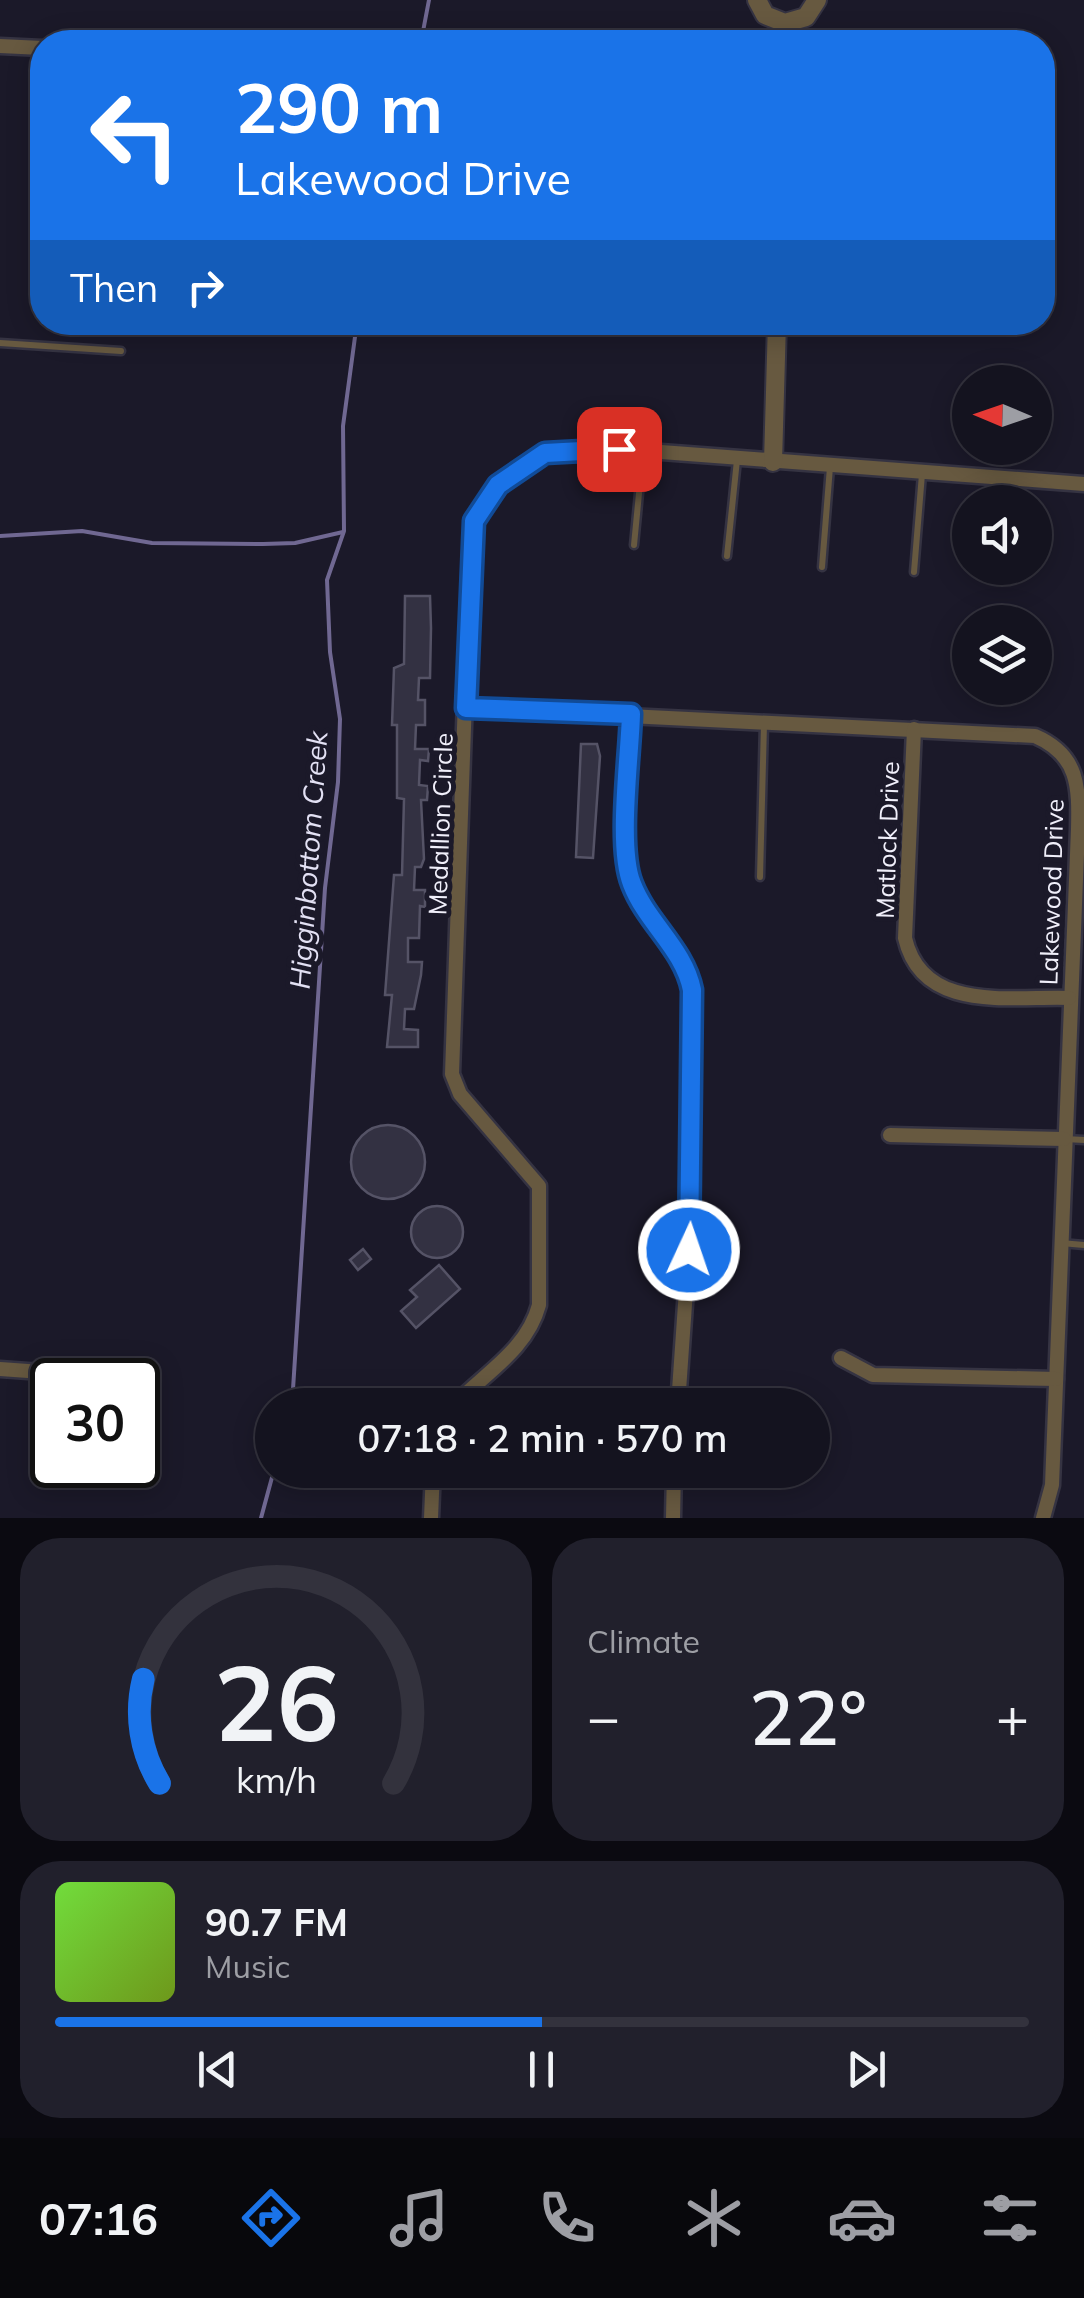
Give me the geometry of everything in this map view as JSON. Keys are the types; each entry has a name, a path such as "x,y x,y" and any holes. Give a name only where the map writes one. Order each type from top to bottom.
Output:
{"street":[{"path":"757,0 764,14 783,30"},
{"path":"790,30 806,17 816,0"},
{"path":"0,46 30,47"},
{"path":"773,462 777,335"},
{"name":"Medallion Circle","path":"473,1388 518,1347 534,1323 543,1209 540,1186 530,1170 460,1094 452,1074 474,521 498,485 545,453 595,447 1084,484"},
{"name":"Lakewood Drive","path":"466,708 1035,736 1052,744 1069,760 1078,783 1081,830 1069,998 1052,1485 1042,1518"},
{"path":"631,714 627,870 651,919 685,965 692,990 691,1218 679,1388"},
{"name":"Matlock Drive","path":"914,730 905,938 917,970 949,993 1069,998"},
{"path":"890,1135 1064,1139"},
{"path":"841,1358 872,1375 1056,1379"},
{"path":"0,1369 30,1372"},
{"path":"431,1518 432,1488"},
{"path":"673,1518 674,1488"}],"lane":[{"path":"0,344 122,351"},
{"path":"634,545 643,451"},
{"path":"727,556 737,459"},
{"path":"822,567 830,466"},
{"path":"914,572 922,472"},
{"path":"760,878 764,722"},
{"path":"1064,1139 1084,1140"},
{"path":"1060,1243 1084,1245"}],"building":[{"path":"405,596 430,596 430,678 419,678 418,700 425,700 425,725 416,725 415,749 429,749 428,761 420,760 419,785 428,786 427,800 421,800 424,859 421,867 415,867 414,890 425,890 425,907 420,906 419,938 408,938 408,962 422,962 414,1009 405,1009 404,1029 418,1030 418,1047 387,1047 392,995 385,995 394,875 402,875 404,799 397,798 397,725 392,725 394,668 404,664"},
{"path":"581,744 597,744 600,756 593,858 576,857"},
{"path":"388,1125 414,1136 425,1162 414,1188 388,1199 362,1188 351,1162 362,1136"},
{"path":"437,1206 455,1214 463,1232 455,1250 437,1258 419,1250 411,1232 419,1214"},
{"path":"363,1249 371,1259 358,1270 350,1260"},
{"path":"439,1265 460,1289 416,1328 401,1311 417,1297 410,1290"}],"waterway":[{"name":"Higginbottom Creek","path":"423,30 429,0"},
{"name":"Higginbottom Creek","path":"293,1388 325,888 338,782 340,719 330,652 327,580 344,531 343,426 355,335"},
{"path":"0,536 82,531 152,543 263,544 295,543 343,532"},
{"name":"Higginbottom Creek","path":"261,1518 269,1488"}],"route":[{"path":"619,449 595,447 545,453 498,485 474,521 466,708 631,714 627,870 651,919 685,965 692,990 689,1250"}]}
